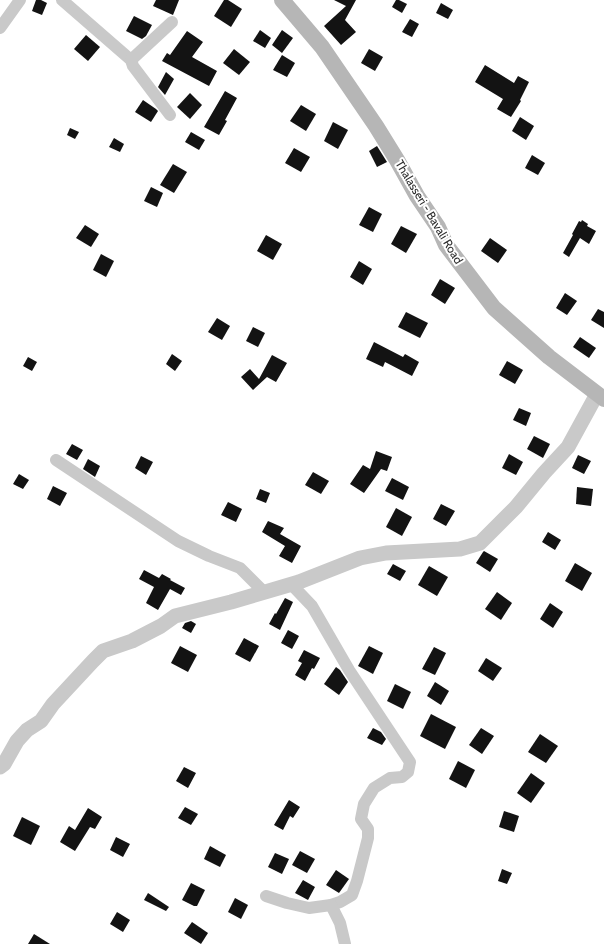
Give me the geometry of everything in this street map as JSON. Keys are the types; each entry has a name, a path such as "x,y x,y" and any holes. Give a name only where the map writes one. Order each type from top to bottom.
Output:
{"main road":[{"name":"Thalasseri - Bavali Road","path":"282,0 322,47 376,126 417,196 438,228 446,245 494,308 549,357 601,396"}],"street":[{"path":"0,28 20,0"},
{"path":"62,0 130,60 170,115"},
{"path":"130,60 172,22"},
{"path":"0,767 4,764 17,741 27,730 41,721 53,704 103,651 132,641 161,626 175,616 232,602 299,582 360,558 386,553 460,549 480,542 516,507 568,447 601,396"},
{"path":"56,460 178,541 209,556 240,568 264,592"},
{"path":"266,896 309,908 331,905 352,895 368,838 368,829 362,819 364,804 374,788 390,778 402,777 408,772 410,762 349,670 312,606 291,584"},
{"path":"331,905 340,923 345,944"}],"building":[{"path":"36,0 41,0 47,3 42,15 32,11"},
{"path":"156,0 179,0 173,15 153,6"},
{"path":"224,0 228,0 242,9 231,27 214,16"},
{"path":"334,0 356,0 345,20 356,32 341,45 324,26 346,6"},
{"path":"396,0 407,4 402,13 392,7"},
{"path":"441,3 453,10 448,19 436,13"},
{"path":"134,16 152,25 146,36 142,39 126,31"},
{"path":"410,19 419,24 412,37 402,32"},
{"path":"260,30 271,38 265,48 253,41"},
{"path":"282,30 293,38 282,53 272,45"},
{"path":"187,31 203,42 192,57 217,71 209,86 162,61 167,53 170,55"},
{"path":"86,35 100,47 88,61 74,49"},
{"path":"234,49 250,62 239,75 223,63"},
{"path":"369,49 383,57 375,71 361,63"},
{"path":"282,55 295,63 287,77 273,70"},
{"path":"485,65 514,83 518,76 529,82 520,100 521,101 511,117 497,109 503,99 475,82"},
{"path":"166,72 174,79 165,95 158,87"},
{"path":"225,91 237,98 219,135 204,127"},
{"path":"190,93 202,105 190,119 177,107"},
{"path":"143,100 158,111 151,122 135,112"},
{"path":"301,105 316,114 306,131 290,121"},
{"path":"520,117 534,126 526,140 512,131"},
{"path":"333,122 348,130 338,149 324,141"},
{"path":"70,128 79,132 75,139 67,135"},
{"path":"191,132 205,140 199,150 185,142"},
{"path":"114,138 124,144 120,152 109,147"},
{"path":"377,146 387,162 377,167 369,151"},
{"path":"294,148 310,157 301,172 285,163"},
{"path":"532,155 545,163 538,175 525,168"},
{"path":"173,164 187,172 174,193 160,185"},
{"path":"151,187 163,193 157,207 144,201"},
{"path":"369,207 382,214 373,232 359,225"},
{"path":"582,220 588,224 587,226 596,231 589,244 580,238 569,257 563,253 579,221 581,222"},
{"path":"85,225 99,234 91,247 76,238"},
{"path":"401,226 417,234 406,253 391,244"},
{"path":"266,235 282,244 273,260 257,251"},
{"path":"490,238 507,250 498,263 481,251"},
{"path":"101,254 114,261 106,277 93,270"},
{"path":"359,261 372,269 363,285 350,277"},
{"path":"440,279 455,288 445,304 431,295"},
{"path":"565,293 577,301 567,315 556,308"},
{"path":"598,309 604,312 604,328 591,320"},
{"path":"406,312 428,323 420,338 398,327"},
{"path":"217,318 230,326 222,340 208,332"},
{"path":"253,327 265,333 258,347 246,341"},
{"path":"580,337 596,348 589,358 573,347"},
{"path":"374,342 403,357 405,354 419,362 412,376 385,362 383,367 366,359"},
{"path":"172,354 182,361 175,371 166,364"},
{"path":"272,355 287,363 276,382 267,377 253,390 241,377 250,369 259,379"},
{"path":"28,357 37,362 32,371 23,366"},
{"path":"507,361 523,370 515,384 499,375"},
{"path":"519,408 531,413 526,426 513,420"},
{"path":"534,436 550,444 543,458 527,449"},
{"path":"72,444 83,450 77,460 66,454"},
{"path":"376,451 392,457 387,471 381,469 364,493 350,484 363,465 370,469"},
{"path":"509,454 523,462 516,475 502,468"},
{"path":"578,455 591,461 584,474 572,468"},
{"path":"141,456 153,462 146,475 135,468"},
{"path":"88,459 100,466 95,477 83,469"},
{"path":"313,472 329,481 321,494 305,485"},
{"path":"19,474 29,480 23,489 13,484"},
{"path":"392,478 409,487 403,500 385,491"},
{"path":"53,486 67,493 60,506 47,499"},
{"path":"577,487 593,489 591,506 576,504"},
{"path":"260,489 270,493 266,503 256,499"},
{"path":"228,502 242,509 236,522 221,515"},
{"path":"441,504 455,511 446,526 433,519"},
{"path":"396,508 412,517 402,536 386,527"},
{"path":"268,521 284,528 280,534 301,546 292,563 279,556 285,546 262,532"},
{"path":"548,532 561,540 555,550 542,542"},
{"path":"484,551 498,559 490,572 476,563"},
{"path":"575,563 592,573 582,591 565,581"},
{"path":"393,564 406,571 400,581 387,574"},
{"path":"429,566 448,577 437,596 418,585"},
{"path":"144,570 159,578 162,574 185,588 181,595 170,589 158,610 146,603 154,587 139,579"},
{"path":"497,592 512,603 501,620 485,609"},
{"path":"285,598 293,602 280,630 269,624"},
{"path":"550,603 563,612 553,628 540,619"},
{"path":"191,621 196,624 191,633 182,628 185,623"},
{"path":"288,630 299,636 292,649 281,643"},
{"path":"244,638 259,646 250,662 235,654"},
{"path":"180,646 197,655 188,672 171,663"},
{"path":"369,646 383,653 373,674 358,666"},
{"path":"434,647 446,653 435,675 422,669"},
{"path":"304,650 320,658 314,669 312,668 305,681 295,675 302,663 298,661"},
{"path":"486,658 502,668 493,681 478,671"},
{"path":"336,667 340,670 348,682 339,695 324,684"},
{"path":"435,682 449,691 441,705 427,696"},
{"path":"395,684 411,692 403,709 387,701"},
{"path":"431,714 456,727 445,749 420,736"},
{"path":"373,728 381,732 386,739 382,745 367,738"},
{"path":"481,728 494,736 482,754 469,745"},
{"path":"540,734 558,746 546,763 528,752"},
{"path":"458,761 475,770 466,788 449,779"},
{"path":"184,767 196,773 188,788 176,781"},
{"path":"531,773 545,783 531,803 517,793"},
{"path":"289,800 300,807 293,818 290,816 283,830 274,825"},
{"path":"185,807 198,814 191,825 178,818"},
{"path":"88,808 102,817 95,829 90,827 75,851 60,842 69,826 75,830"},
{"path":"504,811 519,816 514,832 499,827"},
{"path":"22,817 40,826 31,845 13,836"},
{"path":"116,837 130,844 123,857 110,850"},
{"path":"210,846 226,855 220,867 204,859"},
{"path":"300,851 315,859 307,873 292,865"},
{"path":"275,853 289,859 282,874 268,867"},
{"path":"502,869 512,873 507,884 498,881"},
{"path":"336,870 349,879 339,893 326,885"},
{"path":"303,880 315,887 308,900 295,893"},
{"path":"191,883 205,890 197,906 182,900"},
{"path":"148,893 169,907 166,911 144,900"},
{"path":"235,898 248,905 241,919 228,912"},
{"path":"117,912 130,920 123,932 110,924"},
{"path":"192,922 208,933 201,944 184,933"},
{"path":"34,934 50,944 28,944"}]}
